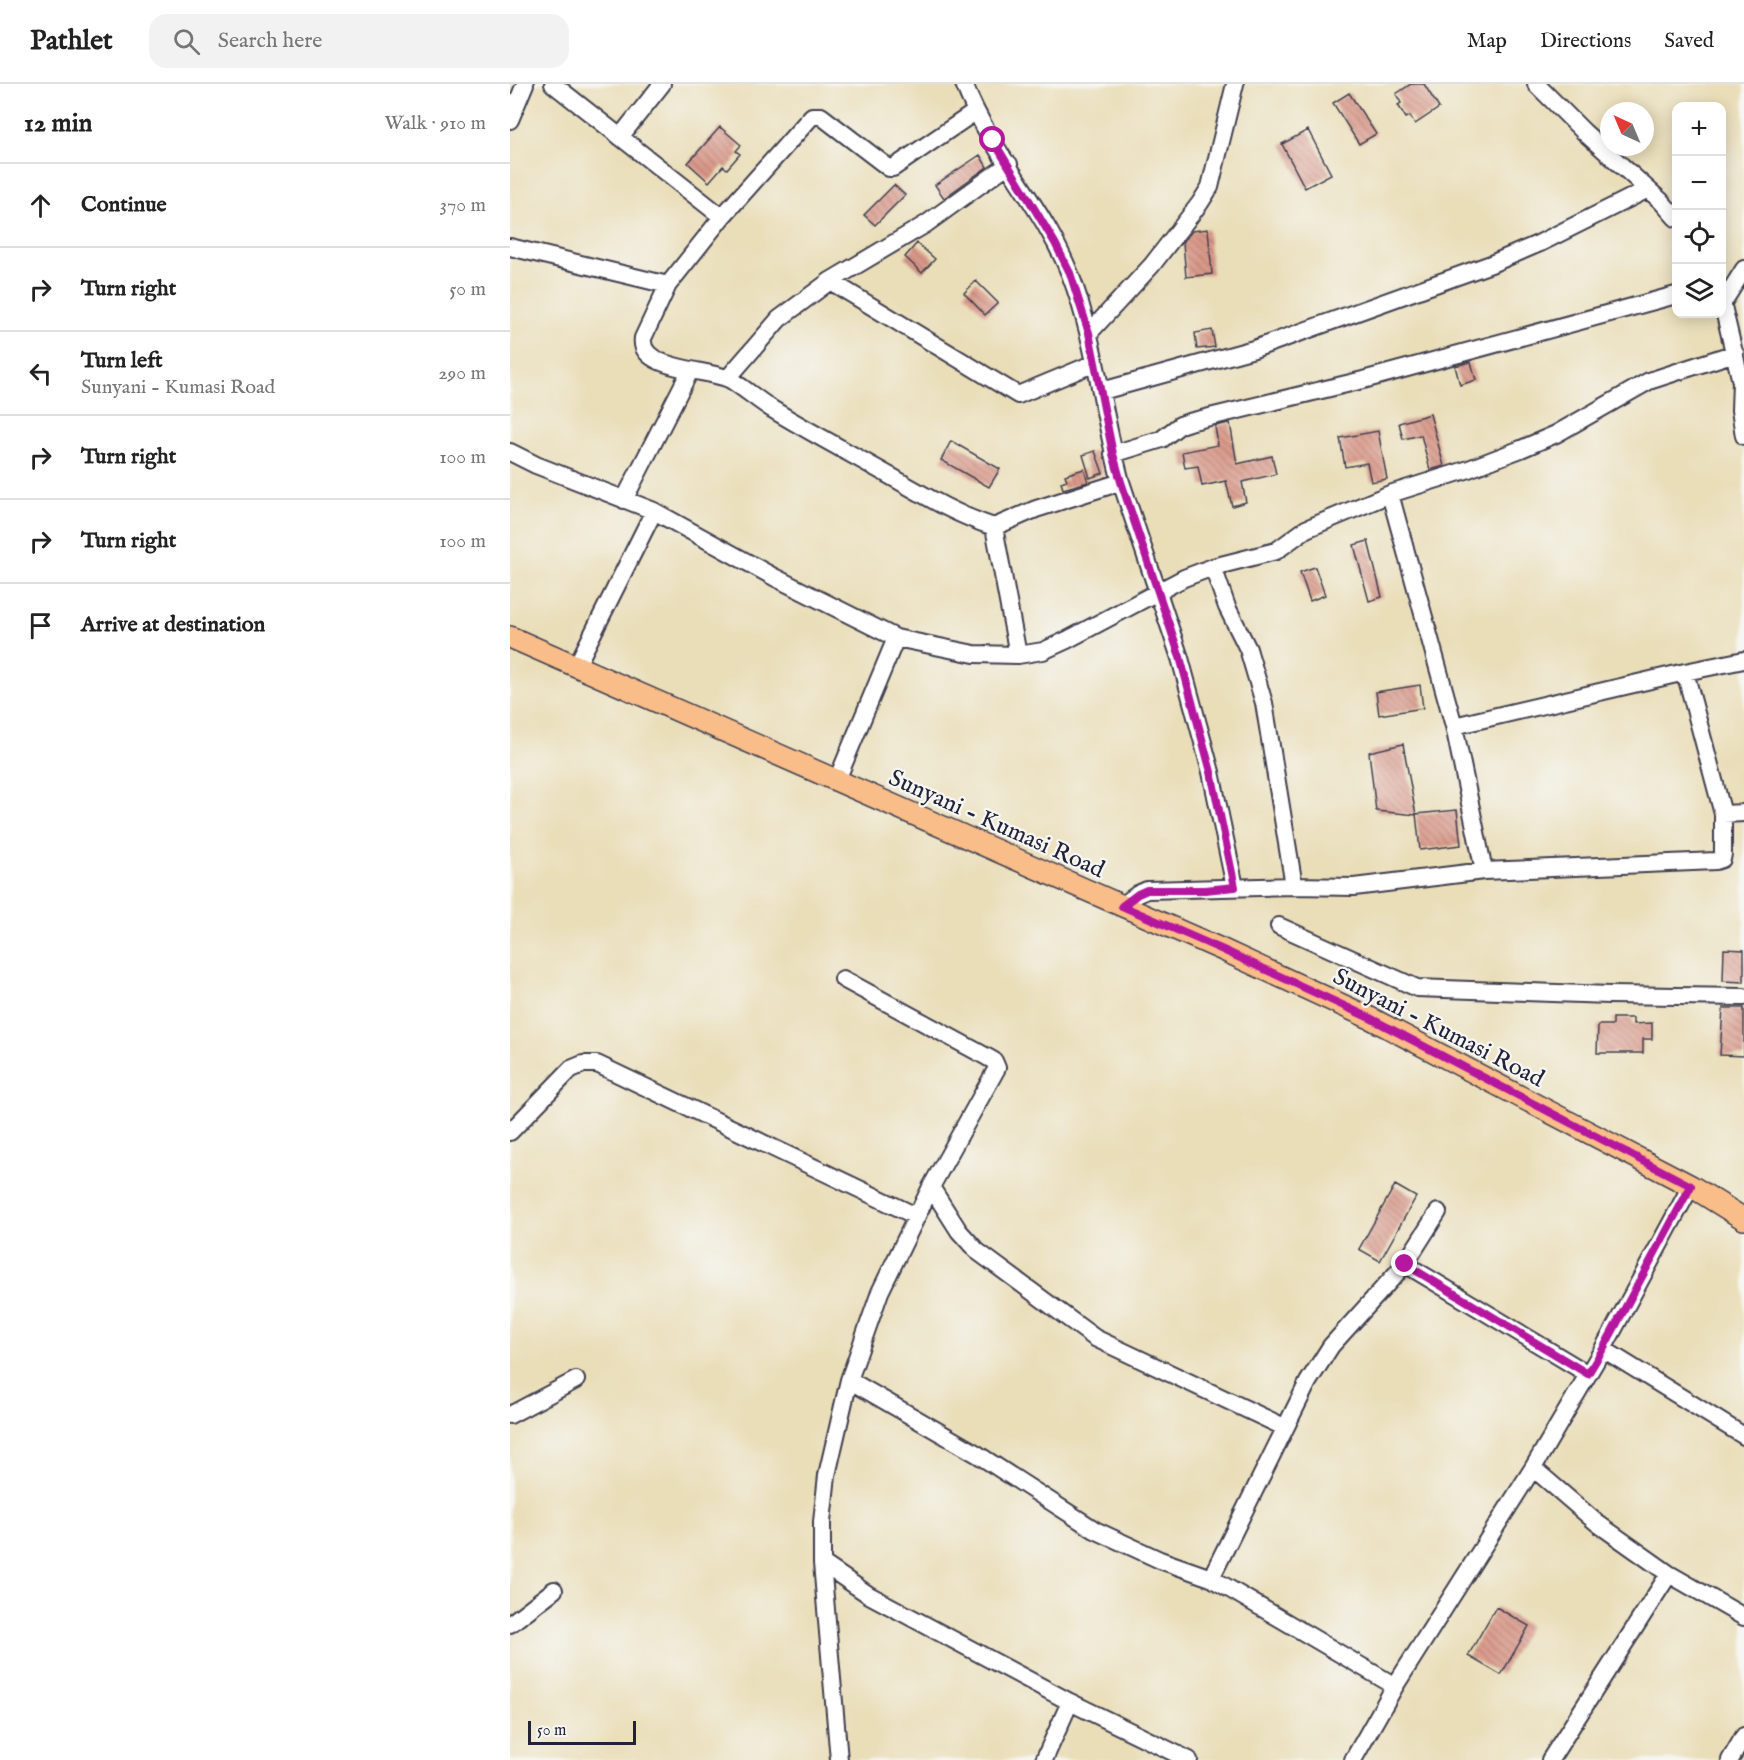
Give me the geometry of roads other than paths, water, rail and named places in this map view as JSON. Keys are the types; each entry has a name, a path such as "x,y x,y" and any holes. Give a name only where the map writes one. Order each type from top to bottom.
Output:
{"main road":[{"name":"Sunyani - Kumasi Road","path":"510,637 1223,950 1370,1018 1691,1186 1744,1219"}],"street":[{"path":"510,120 525,84"},
{"path":"553,84 722,217"},
{"path":"620,137 662,84"},
{"path":"964,84 975,112 1009,164 1070,273 1089,333 1113,454 1180,657 1211,772 1235,887"},
{"path":"1089,333 1152,265 1210,187 1235,84"},
{"path":"1536,84 1672,213"},
{"path":"975,112 893,168 889,168 821,116 812,116 722,217 668,285 642,344 653,357 690,371 728,378 773,409 939,504 994,527 1036,509 1121,482"},
{"path":"728,378 779,320 830,281 926,224 1009,164"},
{"path":"1102,391 1254,349 1491,264 1540,243 1648,189"},
{"path":"510,247 668,285"},
{"path":"1726,297 1744,268"},
{"path":"830,281 1018,395 1095,363"},
{"path":"1113,454 1162,439 1180,425 1189,422 1362,380 1672,296"},
{"path":"1726,318 1741,382 1740,410 1744,436"},
{"path":"510,452 536,465 654,512 774,577 896,638 974,654 1018,655 1043,651 1184,578 1213,567 1276,551 1306,528 1390,494 1466,470 1556,434 1649,381 1735,353"},
{"path":"624,501 690,371"},
{"path":"1390,494 1454,726 1484,871"},
{"path":"576,667 654,512"},
{"path":"994,527 1018,655"},
{"path":"1213,567 1227,607 1248,649 1264,703 1294,886"},
{"path":"837,780 896,638"},
{"path":"1454,726 1744,660"},
{"path":"1122,906 1147,890 1294,886 1354,887 1484,871 1722,859 1724,854 1723,814 1685,672"},
{"path":"1723,814 1744,813"},
{"path":"1279,926 1417,988 1744,997"},
{"path":"839,1760 822,1563 822,1522 827,1475 849,1380 880,1292 931,1187 997,1068 994,1061 843,979"},
{"path":"510,1132 571,1069 583,1064 597,1064 916,1216"},
{"path":"1353,1760 1395,1686 1533,1468 1603,1349 1691,1186"},
{"path":"931,1187 959,1231 976,1251 1095,1338 1284,1427"},
{"path":"1210,1578 1308,1382 1331,1346 1405,1264 1438,1212"},
{"path":"1405,1264 1588,1374"},
{"path":"1603,1349 1744,1436"},
{"path":"510,1415 576,1380"},
{"path":"849,1380 977,1454 1095,1530 1160,1560 1210,1578 1395,1686"},
{"path":"1533,1468 1597,1522 1670,1574 1744,1617"},
{"path":"822,1563 869,1595 1070,1702 1189,1760"},
{"path":"1550,1760 1670,1574"},
{"path":"510,1624 554,1590"},
{"path":"1044,1760 1070,1702"},
{"path":"1730,1760 1744,1736"}]}
